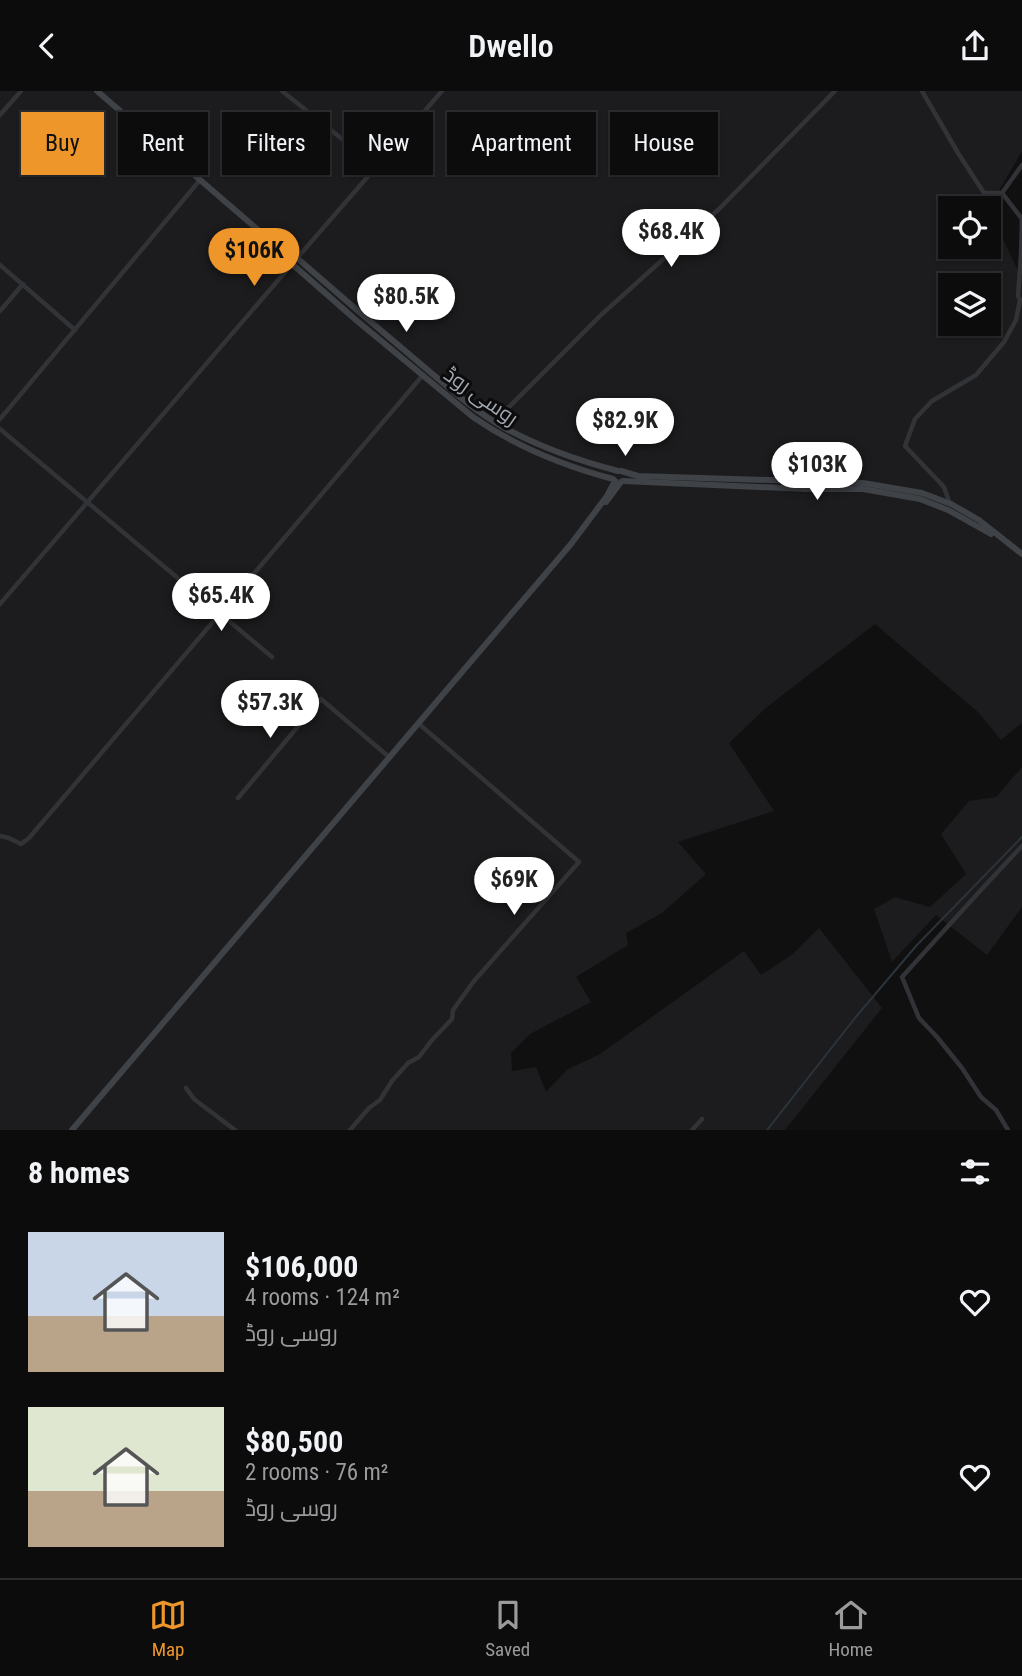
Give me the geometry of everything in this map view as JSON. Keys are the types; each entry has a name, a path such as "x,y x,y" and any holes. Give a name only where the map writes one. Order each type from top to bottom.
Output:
{"main road":[{"name":"روسی روڈ","path":"97,91 459,406 489,428 550,459 618,481 863,489 920,499 948,510 1022,554"},
{"name":"روسی روڈ","path":"294,261 478,411 512,432 559,453 638,476 863,483 922,493 979,520 1007,544"},
{"path":"72,1130 571,544 624,474 619,471"}],"street":[{"path":"0,115 21,91"},
{"path":"282,91 344,141"},
{"path":"424,112 442,91"},
{"path":"489,428 601,315 719,209 835,91"},
{"path":"922,91 984,193 1002,193"},
{"path":"1002,193 1022,165"},
{"path":"0,604 370,175"},
{"path":"0,419 200,180"},
{"path":"951,505 944,487 905,446 915,419 932,401 976,375 1004,342 1016,320 1021,302 1018,296 1022,219 1002,193"},
{"path":"0,265 75,330"},
{"path":"0,311 23,284"},
{"path":"0,836 21,844 29,838 423,375"},
{"path":"0,429 272,657"},
{"path":"238,798 321,699 390,758"},
{"path":"350,1130 369,1108 380,1100 408,1063 419,1058 452,1019 453,1010 474,981 579,862 418,723"},
{"path":"1009,1130 996,1110 981,1097 962,1068 919,1018 902,977 1022,846"},
{"path":"186,1088 194,1100 234,1130"},
{"path":"692,1130 702,1119"}],"shaded area":[{"path":"0,91 1022,91 1022,151 996,196 938,196 938,259 1001,259 1001,235 1022,279 1022,723 1001,740 979,713 875,624 767,707 729,743 774,811 678,842 706,874 662,913 626,933 628,945 576,977 591,1002 530,1034 511,1053 512,1071 536,1067 546,1092 568,1069 600,1054 744,951 761,975 793,954 819,928 882,1008 785,1130 0,1130"},
{"path":"1022,767 1022,907 987,955 936,915 892,962 874,909 895,897 930,907 966,874 941,834 969,801 996,797"}],"waterway":[{"path":"767,1130 916,946 1022,837"}]}
